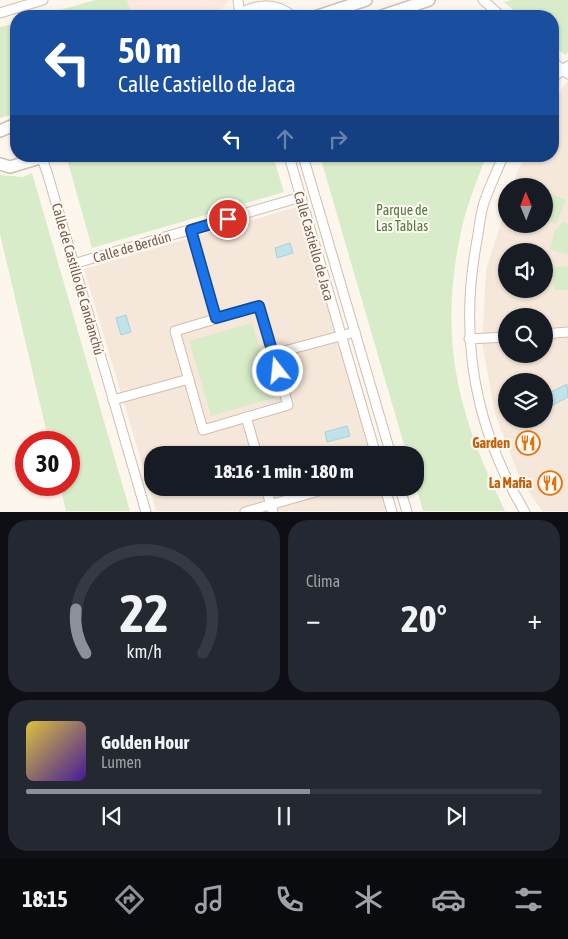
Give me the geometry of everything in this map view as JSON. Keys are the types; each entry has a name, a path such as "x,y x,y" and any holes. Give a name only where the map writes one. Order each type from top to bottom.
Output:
{"street":[{"path":"0,13 43,0"},
{"path":"336,10 366,0"},
{"path":"400,10 429,0"},
{"path":"483,0 495,10"},
{"path":"249,10 265,2 285,10"},
{"path":"0,164 10,167 26,162"},
{"name":"Calle de Castillo de Candanchú","path":"44,162 146,512"},
{"name":"Calle Castiello de Jaca","path":"290,162 373,446"},
{"name":"Calle Castiello de Jaca","path":"305,162 387,446"},
{"path":"501,162 483,205 481,215 471,273 469,339 482,413 493,448 525,512"},
{"name":"Calle de Berdún","path":"73,264 301,197"},
{"path":"191,230 216,318"},
{"path":"259,306 273,354 288,405 203,430 174,330 259,306"},
{"path":"273,354 355,332"},
{"path":"553,333 568,332"},
{"path":"469,339 498,337"},
{"path":"114,400 189,379"},
{"path":"246,417 254,446"},
{"path":"268,496 272,508"},
{"path":"245,512 272,508 306,496"},
{"path":"387,496 392,512"},
{"path":"402,496 407,512"}],"shaded area":[{"path":"127,0 228,0 220,10 130,10"},
{"path":"568,81 568,511 542,511 520,479 500,428 553,428 553,373 498,373 498,422 482,343 486,270 498,232 553,233 553,178 515,178 517,172 523,162 559,162 559,95"},
{"path":"300,206 368,446 144,446 144,471 84,269"},
{"path":"152,496 382,496 387,511 156,511"}],"green space":[{"path":"95,0 127,0 130,10 60,10"},
{"path":"512,0 568,0 568,52 565,55 559,50 559,10 513,10 504,2"},
{"path":"10,24 10,115 0,118 0,27"},
{"path":"68,162 275,162 284,192 92,248"},
{"name":"Parque de Las Tablas","path":"322,162 484,162 463,222 458,249 453,284 452,337 456,372 469,426 482,461 505,511 423,511 419,496 424,496 424,446 404,446"},
{"path":"32,173 130,511 66,511 63,496 80,496 80,431 46,431 0,234 0,175 23,177"},
{"path":"554,195 566,200 556,224 553,223"},
{"path":"563,222 568,224 568,254 553,251 552,243 555,229 558,229"},
{"path":"568,266 568,290 554,290 553,267"},
{"path":"252,323 274,398 211,416 189,341"}],"water":[{"path":"290,243 293,253 277,258 275,248"},
{"path":"126,315 131,332 121,335 116,318"},
{"path":"567,384 568,397 553,405 553,391"},
{"path":"347,426 350,436 327,442 325,432"}],"place":[{"name":"Garden","path":"528,443"},
{"name":"La Mafia","path":"550,483"}],"route":[{"path":"228,219 191,230 216,318 259,306 278,371"}]}
